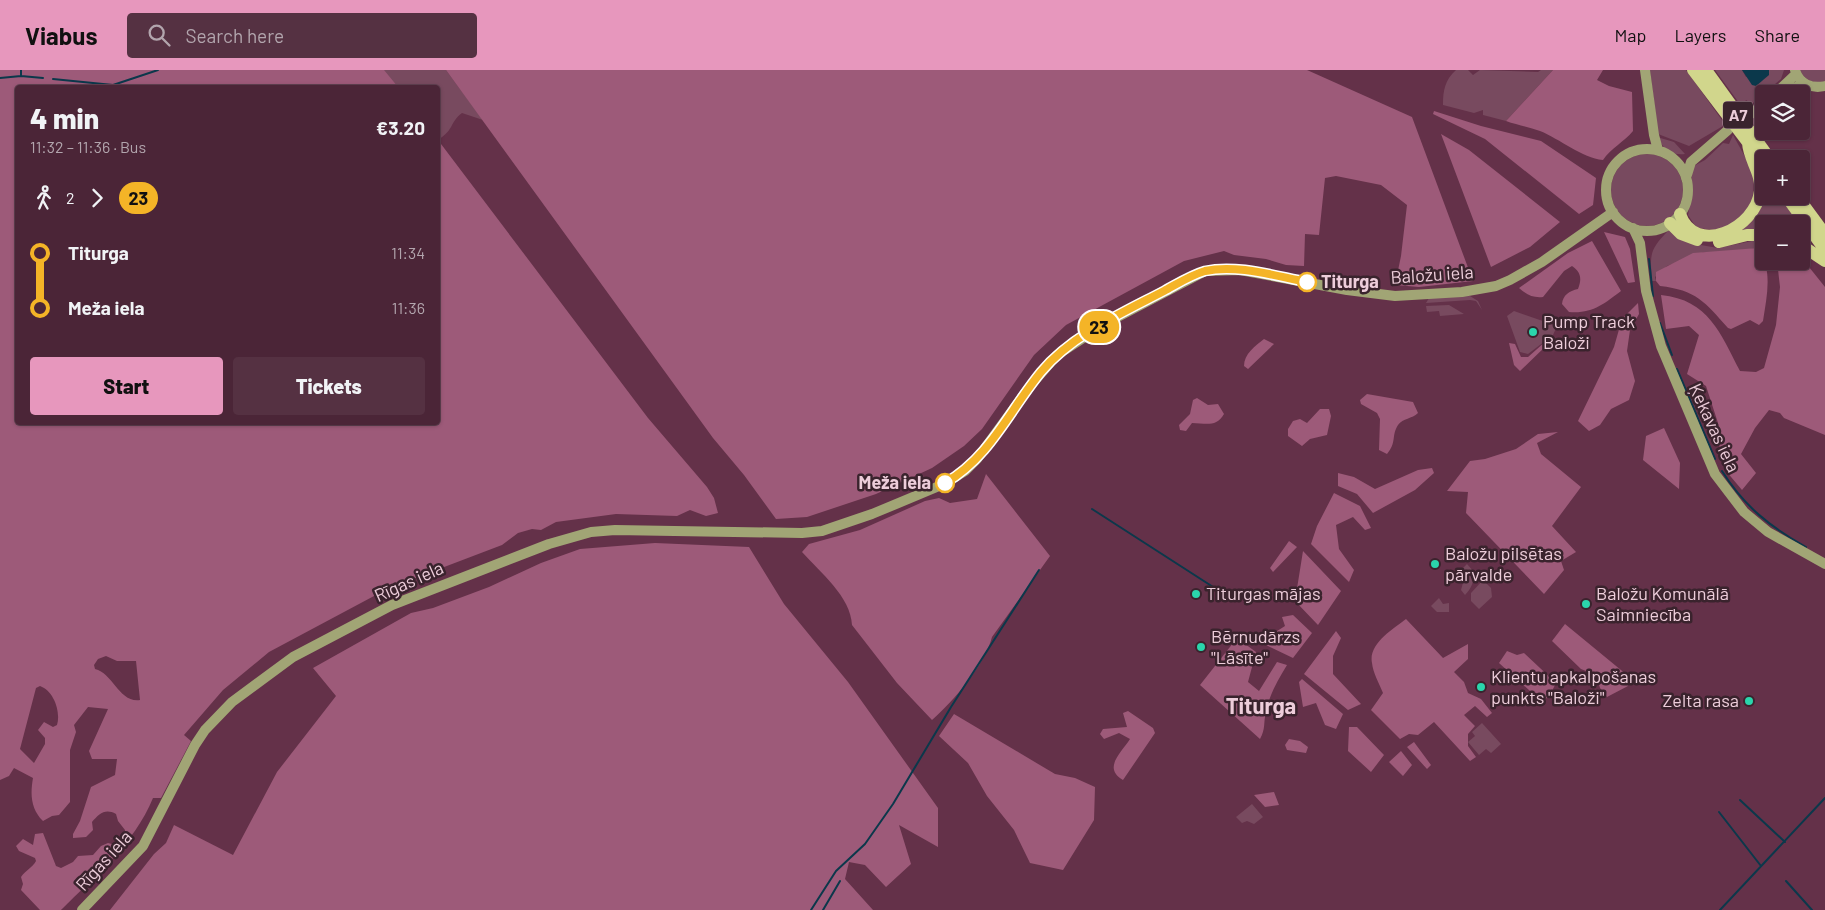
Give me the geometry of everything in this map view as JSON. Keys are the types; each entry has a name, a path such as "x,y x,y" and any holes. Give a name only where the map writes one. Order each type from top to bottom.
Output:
{"highway":[{"name":"A7","path":"1693,70 1755,153"},
{"name":"A7","path":"1706,70 1764,150"},
{"path":"1680,214 1688,227 1699,233 1712,235 1731,231 1749,217 1757,203 1760,179 1748,151 1748,143"},
{"path":"1792,205 1825,250"},
{"path":"1804,205 1825,234"},
{"path":"1670,223 1682,234 1702,242 1718,242 1755,235"},
{"path":"1810,251 1825,261"}],"main road":[{"path":"1645,70 1658,150"},
{"path":"1784,85 1796,72 1804,83 1823,89"},
{"path":"1800,85 1804,83"},
{"path":"1748,116 1755,111"},
{"path":"1642,149 1649,135 1651,116"},
{"path":"1686,178 1674,160 1658,150 1642,149 1626,154 1612,168 1606,189 1607,197 1613,212 1624,223 1633,228 1651,230 1670,223 1680,214 1687,199 1686,178 1691,162 1728,130"},
{"path":"1674,160 1707,147"},
{"name":"Baložu iela","path":"872,514 944,484 965,471 993,440 1031,385 1057,355 1106,323 1205,271 1240,270 1347,290 1395,296 1462,292 1496,286 1510,280 1542,262 1613,212"},
{"path":"1633,228 1642,254"},
{"path":"1642,254 1651,230"},
{"name":"Ķekavas iela","path":"1642,254 1646,291 1661,346 1711,465 1729,495 1744,512 1768,532 1825,564"},
{"name":"Rīgas iela","path":"82,910 143,846 195,745 205,730 232,702 293,657 392,605 470,573 568,538 591,532 635,530 802,533 822,531 872,514"}],"shaded area":[{"path":"0,70 384,70 396,85 15,85 15,425 440,425 440,143 648,418 707,487 714,498 718,513 706,516 690,510 677,516 616,514 556,522 541,530 532,529 518,533 502,545 389,588 269,652 223,690 184,735 191,741 161,798 153,798 145,815 125,845 61,910 40,910 21,890 23,884 21,877 36,861 35,858 19,851 16,846 23,839 33,845 35,834 43,833 56,866 61,868 73,862 78,856 93,855 101,846 108,843 115,845 125,835 125,830 118,821 116,814 105,812 92,822 93,830 86,837 73,838 91,787 115,775 117,759 92,759 89,751 108,709 88,707 74,725 76,732 70,750 70,802 59,815 52,816 43,821 36,812 32,801 33,778 14,768 9,776 0,780","holes":["106,656 117,661 136,661 140,700 133,700 121,693 107,676 95,669 94,665 98,659","40,686 53,697 57,708 58,720 57,725 53,727 44,722 38,730 45,738 45,744 34,763 20,749 36,688"]},
{"path":"368,70 446,70 483,120 462,113 447,133 440,138 440,85 396,85"},
{"path":"446,70 1307,70 1412,117 1473,281 1419,287 1395,285 1401,256 1407,205 1381,185 1336,176 1325,178 1319,235 1305,234 1304,266 1286,265 1266,259 1234,255 1224,251 1184,261 1066,325 1034,355 982,429 964,446 932,468 876,494 807,517 776,519 744,475 713,438"},
{"path":"1456,70 1468,70 1473,75 1480,70 1538,72 1541,70 1553,70 1506,121 1483,115 1483,110 1474,113 1443,105 1445,86"},
{"path":"1553,70 1603,70 1597,80 1609,86 1632,92 1633,131 1603,160 1587,156 1548,134 1506,121"},
{"path":"1650,70 1686,70 1724,123 1723,126 1689,146 1658,134"},
{"path":"1715,70 1742,70 1746,77 1769,73 1769,70 1784,70 1781,79 1774,85 1755,85 1755,101 1746,109 1749,102 1746,100 1742,107"},
{"path":"1800,70 1825,70 1825,81 1810,81"},
{"path":"1434,111 1481,126 1541,141 1596,178 1593,205 1579,214 1485,139 1433,114"},
{"path":"1441,134 1469,150 1560,222 1530,247 1491,267"},
{"path":"1733,135 1754,173 1753,204 1735,222 1723,229 1715,230 1696,227 1688,215 1692,193 1692,167 1705,160 1723,143 1729,144"},
{"path":"1657,137 1674,142 1685,154 1676,154 1668,150"},
{"path":"1647,154 1667,160 1677,170 1683,190 1677,210 1667,220 1647,226 1627,220 1617,210 1611,190 1617,170 1627,160"},
{"path":"1761,205 1785,205 1793,215 1756,215"},
{"path":"1755,216 1755,231 1741,231"},
{"path":"1669,230 1695,244 1718,248 1755,240 1755,248 1718,253 1704,252 1667,266 1655,277 1656,281 1652,281 1651,258 1654,248"},
{"path":"1604,232 1625,237 1630,249 1635,282 1628,283"},
{"path":"1592,241 1621,291 1603,304 1591,310 1569,312 1562,304 1569,292 1578,289 1579,273 1572,266 1564,271 1543,297 1530,296 1519,288 1568,253"},
{"path":"1755,248 1755,270 1767,270 1768,283 1763,321 1759,325 1750,320 1731,329 1728,328 1706,304 1691,294 1660,286 1656,281 1656,272 1693,253"},
{"path":"1810,268 1825,287 1825,435 1784,418 1780,413 1769,410 1755,428 1741,454 1756,473 1742,490 1726,471 1717,437 1718,423 1706,386 1687,374 1699,335 1689,326 1666,329 1661,295 1677,298 1702,311 1719,332 1740,371 1756,372 1764,368 1776,325 1780,287 1778,270 1810,270"},
{"path":"1470,296 1478,301 1482,310 1476,301 1470,300 1426,303 1429,298"},
{"path":"1638,303 1639,314 1630,330 1627,351 1635,381 1629,400 1611,409 1600,425 1589,431 1578,421 1614,347 1622,319"},
{"path":"1449,305 1464,314 1440,316 1439,311 1427,312 1426,306"},
{"name":"Pump Track Baloži","path":"1514,311 1557,326 1553,335 1528,354 1520,352 1507,316"},
{"path":"1264,339 1274,344 1248,369 1244,366 1246,358 1257,344"},
{"path":"1545,342 1549,343 1520,371 1514,365 1509,343 1515,344 1521,357 1528,357"},
{"path":"1367,394 1413,402 1418,413 1398,425 1392,446 1387,454 1379,450 1380,419 1377,413 1361,404 1360,400"},
{"path":"1197,398 1208,405 1218,404 1224,414 1214,423 1192,423 1186,431 1180,430 1179,425 1190,414 1193,400"},
{"path":"1320,409 1329,409 1331,416 1327,435 1310,439 1302,446 1288,436 1288,429 1293,421 1300,419 1307,423"},
{"path":"1664,428 1680,463 1679,489 1643,460 1646,436"},
{"path":"1558,432 1537,443 1541,454 1581,487 1552,526 1576,552 1561,561 1564,570 1544,594 1466,513 1468,492 1447,491 1470,461 1485,459 1516,449 1538,434"},
{"path":"1432,468 1434,473 1415,490 1373,513 1357,494 1338,486 1338,473 1354,477 1375,489 1418,470"},
{"path":"986,474 1050,556 992,637 983,659 968,682 932,720 897,683 852,625 846,605 840,595 802,552 809,544 860,530 925,501 939,498 950,503 977,499"},
{"path":"1334,493 1360,506 1371,528 1365,530 1353,517 1336,525 1339,549 1354,570 1349,582 1311,544 1317,526"},
{"path":"1289,541 1297,547 1273,572 1270,568"},
{"path":"655,543 749,547 784,604 848,682 938,808 938,847 899,825 911,864 886,887 865,865 849,862 845,879 873,910 110,910 154,854 166,843 174,825 233,855 277,772 336,696 313,668 411,613 433,608 489,587 541,563 580,549"},
{"path":"1303,551 1341,591 1318,625 1295,601"},
{"path":"1467,564 1474,572 1474,575 1471,587 1465,595 1461,590 1464,579 1460,571"},
{"path":"1483,580 1491,588 1492,597 1479,609 1471,601 1471,593"},
{"path":"1439,598 1443,604 1449,603 1449,612 1437,612 1431,606"},
{"path":"1293,615 1312,633 1293,658 1266,645 1274,633 1285,626 1282,617"},
{"path":"1406,619 1443,658 1468,644 1468,659 1454,672 1464,682 1468,693 1481,699 1492,713 1487,717 1475,706 1464,715 1475,726 1468,734 1468,746 1476,757 1470,761 1434,722 1418,735 1409,734 1400,739 1371,710 1383,693 1373,667 1372,656 1374,650 1388,632"},
{"path":"1565,624 1627,675 1628,686 1607,697 1600,688 1596,675 1581,669 1552,641"},
{"path":"1336,631 1341,638 1333,656 1333,674 1361,704 1348,710 1304,674"},
{"path":"1237,638 1256,652 1248,682 1259,691 1277,662 1287,665 1269,700 1260,739 1200,685"},
{"path":"1507,651 1517,655 1524,653 1556,683 1549,697 1541,701 1499,663"},
{"path":"1302,679 1343,714 1336,729 1325,725 1316,703 1303,707 1299,682"},
{"path":"1128,711 1153,728 1155,733 1123,780 1114,770 1114,765 1130,739 1119,733 1104,739 1100,734 1103,729 1127,727 1123,713"},
{"path":"954,714 1055,774 1075,778 1095,787 1094,820 1063,870 1030,863 1014,830 987,796 968,763 939,736"},
{"path":"1482,723 1501,744 1491,753 1486,749 1479,755 1468,742 1475,736 1472,732"},
{"path":"1349,727 1357,727 1384,755 1371,772 1348,751"},
{"path":"1289,739 1300,741 1308,747 1306,753 1287,750 1285,745"},
{"path":"1414,742 1431,765 1427,769 1407,747"},
{"path":"1401,751 1412,765 1403,776 1389,762"},
{"path":"1274,792 1279,805 1265,807 1254,795"},
{"path":"1252,804 1263,817 1254,824 1247,821 1242,823 1236,817"}],"water":[{"path":"1742,70 1769,70 1769,75 1757,85 1752,85"}],"waterway":[{"path":"21,70 21,76"},
{"path":"53,79 113,85 158,70"},
{"path":"0,78 21,76 43,78"},
{"path":"1649,259 1653,296"},
{"path":"1660,323 1672,355"},
{"path":"1677,369 1715,459"},
{"path":"1722,471 1739,495 1759,515 1781,532 1806,547"},
{"path":"1092,509 1224,594"},
{"path":"811,910 836,871 865,844 893,804 951,707 1039,570"},
{"path":"1720,910 1825,798"},
{"path":"1740,800 1785,842"},
{"path":"1719,812 1761,866"},
{"path":"823,910 840,881"},
{"path":"1786,881 1812,910"}],"bus line":[{"name":"23","path":"945,483 965,471 982,454 1031,385 1057,355 1122,314 1186,279 1205,271 1221,269 1240,270 1307,282"}],"place":[{"name":"Titurga","path":"1307,282"},
{"name":"Pump Track Baloži","path":"1533,332"},
{"name":"Meža iela","path":"945,483"},
{"name":"Baložu pilsētas pārvalde","path":"1435,564"},
{"name":"Titurgas mājas","path":"1196,594"},
{"name":"Baložu Komunālā Saimniecība","path":"1586,604"},
{"name":"Bērnudārzs \"Lāsīte\"","path":"1201,647"},
{"name":"Klientu apkalpošanas punkts \"Baloži\"","path":"1481,687"},
{"name":"Zelta rasa","path":"1749,701"}],"district":[{"name":"Titurga","path":"1261,706"}]}
